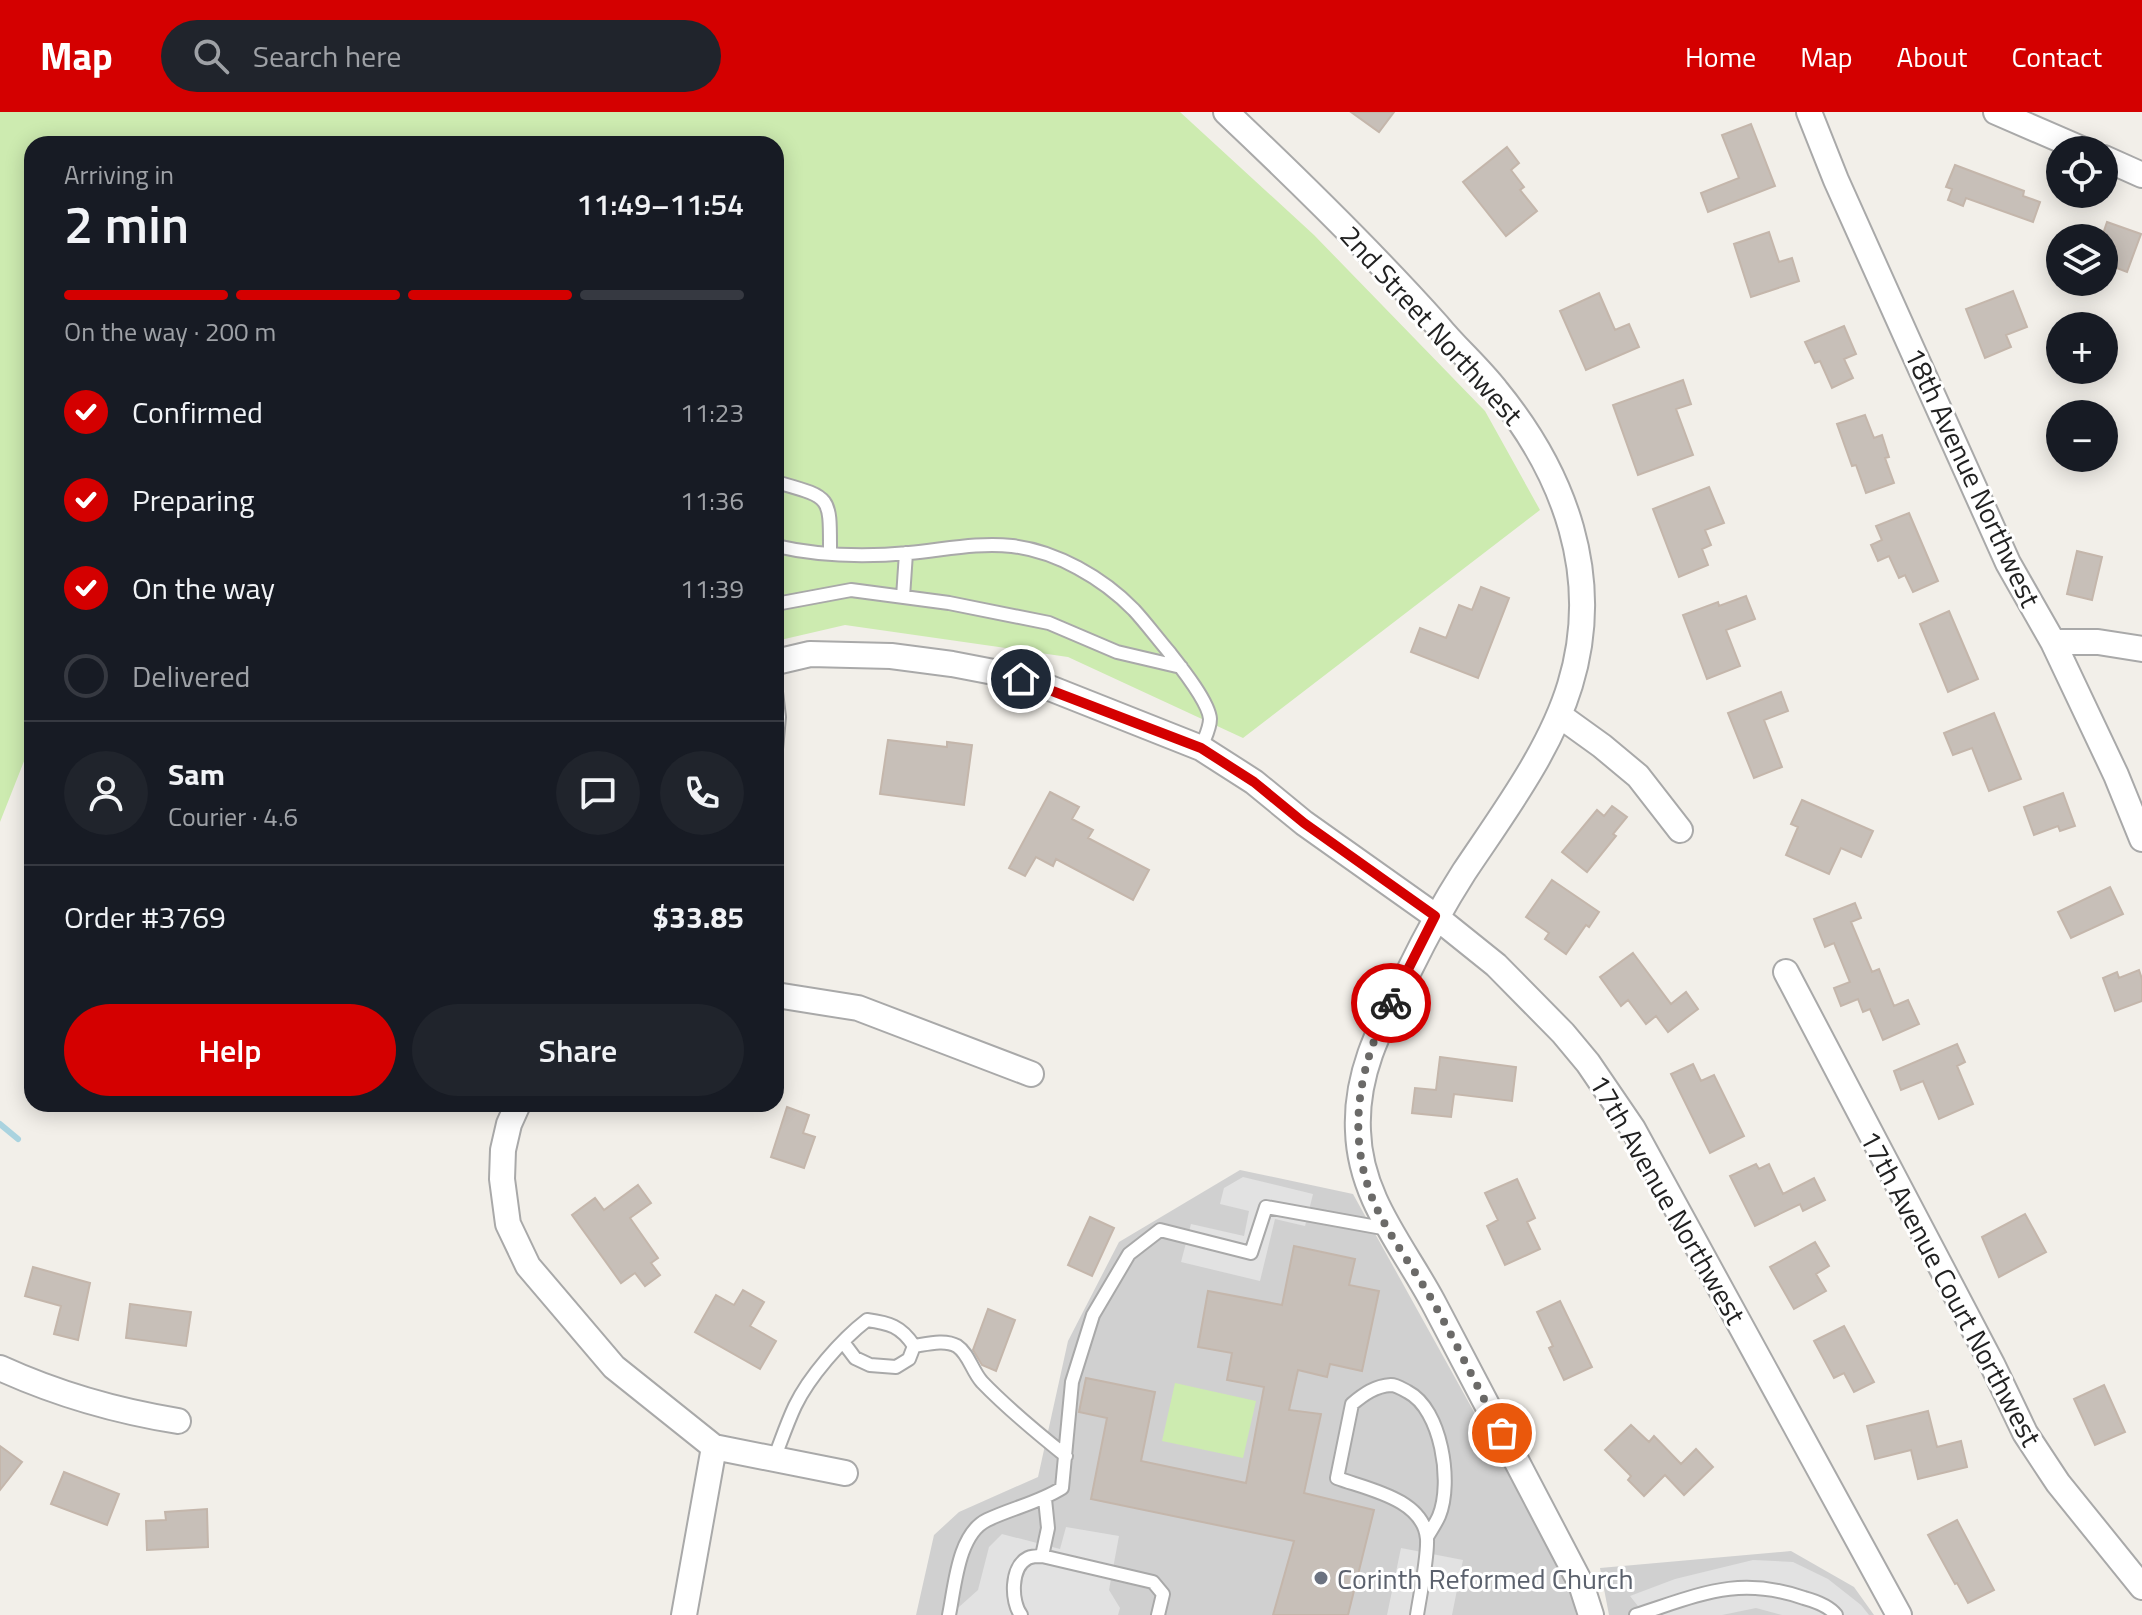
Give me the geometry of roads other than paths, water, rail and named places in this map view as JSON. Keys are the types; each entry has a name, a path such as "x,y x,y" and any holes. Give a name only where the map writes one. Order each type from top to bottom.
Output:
{"street":[{"name":"2nd Street Northwest","path":"1226,112 1381,262 1492,385 1536,446 1558,485 1575,539 1581,581 1580,635 1576,661 1559,715 1506,810 1435,916 1383,1017 1360,1088 1357,1130 1363,1171 1377,1210 1429,1295 1581,1584 1591,1615"},
{"name":"18th Avenue Northwest","path":"1809,112 1836,180 2008,563 2053,642 2116,775 2142,839"},
{"path":"1996,112 2052,136"},
{"path":"2118,164 2142,175"},
{"path":"2053,642 2098,642 2142,649"},
{"name":"17th Avenue Northwest","path":"784,660 810,654 891,656 1004,674 1037,683 1201,748 1254,782 1304,823 1435,916 1496,965 1536,1003 1588,1063 1633,1129 1899,1615"},
{"path":"1559,715 1638,776 1680,830"},
{"name":"17th Avenue Court Northwest","path":"1786,972 1992,1364 2025,1433 2076,1507 2142,1587"},
{"path":"784,996 858,1008 1031,1074"},
{"path":"514,1112 503,1150 502,1179 508,1224 528,1266 614,1367 714,1447 845,1473"},
{"path":"0,1368 74,1398 144,1416 178,1421"},
{"path":"684,1615 714,1447"}],"lane":[{"path":"784,484 811,492 827,502 830,511 830,553"},
{"path":"784,547 854,555 976,545 1012,546 1039,552 1089,574 1133,609 1181,667 1208,711 1209,726 1201,748"},
{"path":"903,597 906,553"},
{"path":"784,603 851,590 949,603 1049,623 1117,652 1181,667"},
{"path":"949,1615 963,1552 974,1530 985,1521 1045,1499 1062,1488 1072,1382 1093,1315 1129,1254 1160,1230 1251,1253 1266,1207 1389,1229"},
{"path":"774,1459 795,1404 843,1342 867,1320 891,1323 907,1335 914,1346"},
{"path":"843,1342 855,1358 870,1365 896,1367 909,1359 914,1346"},
{"path":"914,1346 935,1342 955,1345 965,1353 977,1376 1006,1408 1066,1456"},
{"path":"1417,1615 1427,1537 1440,1514 1443,1458 1434,1423 1420,1398 1394,1385 1370,1390 1352,1404 1337,1478 1394,1498 1416,1513 1427,1537"},
{"path":"1042,1556 1048,1528 1045,1499"},
{"path":"1021,1615 1015,1607 1013,1592 1018,1567 1027,1558 1042,1556 1153,1582 1163,1594 1158,1615"},
{"path":"1636,1615 1706,1593 1744,1586 1773,1588 1808,1599 1833,1610 1836,1615"}],"waterway":[{"path":"0,1124 18,1139"}],"place":[{"name":"Corinth Reformed Church","path":"1321,1578"}]}
